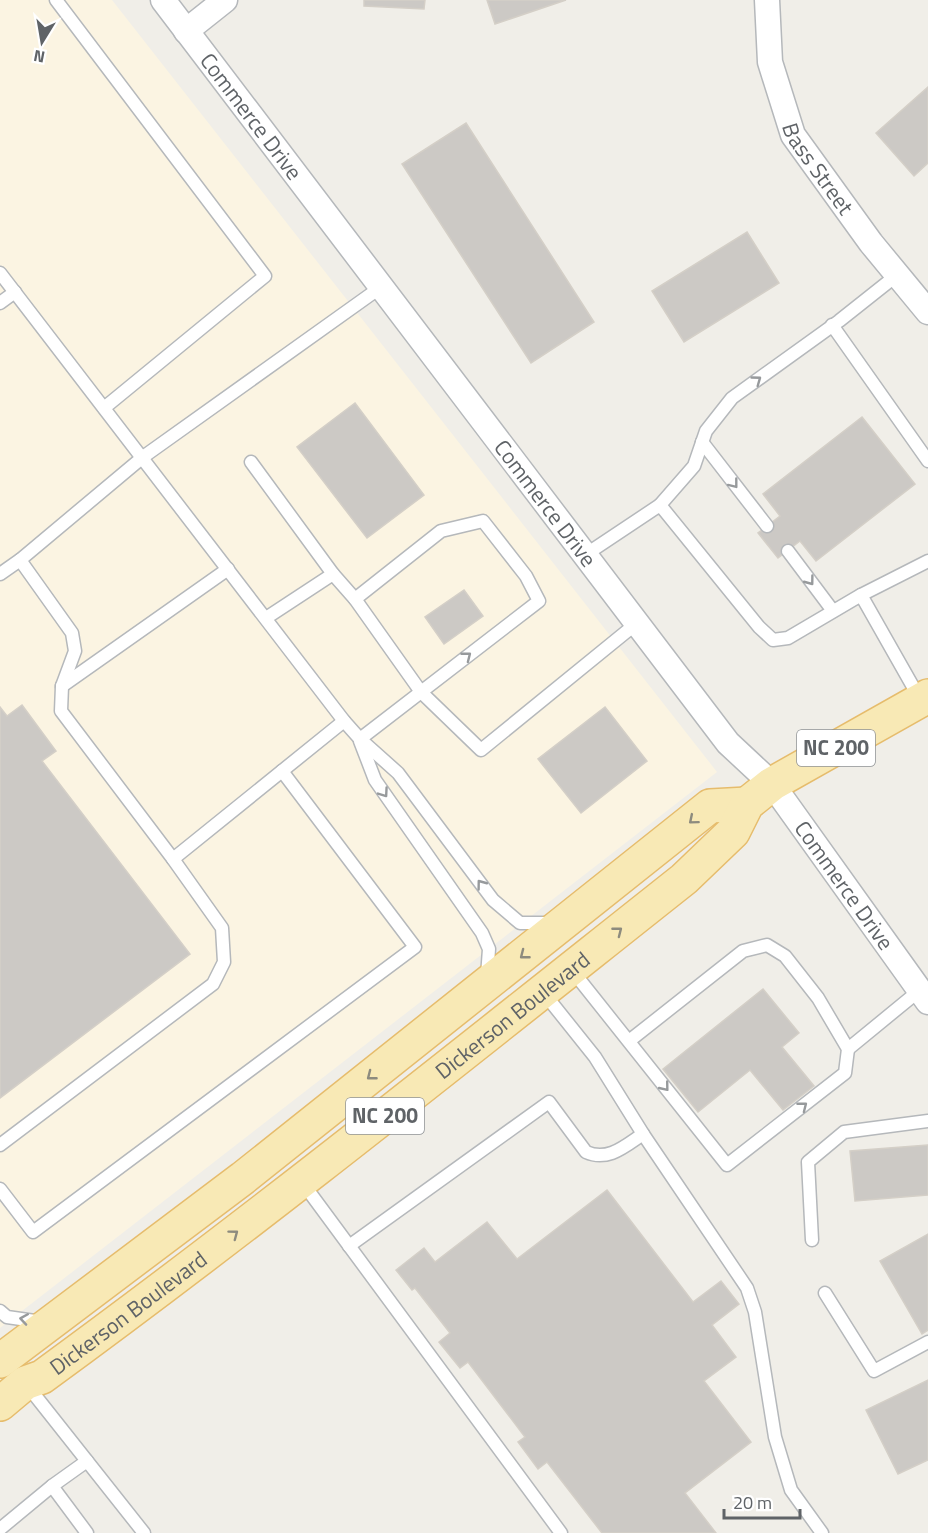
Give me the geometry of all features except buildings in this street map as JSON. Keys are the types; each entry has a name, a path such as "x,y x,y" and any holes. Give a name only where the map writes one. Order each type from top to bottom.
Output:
{"main road":[{"name":"Dickerson Boulevard","path":"0,1404 25,1383 42,1377 110,1328 302,1181 684,879 733,832 747,804 772,784 924,698"},
{"name":"Dickerson Boulevard","path":"0,1361 243,1178 710,806 747,804"},
{"name":"NC 200","path":"25,1383 28,1364 51,1340 115,1287 135,1258"}],"street":[{"name":"Commerce Drive","path":"163,0 728,743 772,784 924,996"},
{"path":"186,31 225,0"},
{"name":"Bass Street","path":"767,0 770,62 793,135 871,243 928,312"}],"lane":[{"path":"56,0 265,276 104,408"},
{"path":"0,273 344,721 360,740 398,772 493,900 520,923 565,923"},
{"path":"585,555 660,504 693,466 714,419 732,398 897,275"},
{"path":"0,574 20,560 143,457 381,287"},
{"path":"0,303 15,292"},
{"path":"832,325 928,461"},
{"path":"702,442 767,526"},
{"path":"251,462 333,574 355,599 421,692 481,750 637,623"},
{"path":"660,504 759,627 773,640 788,638 861,594 928,561"},
{"path":"355,599 441,531 483,521 526,576 539,601 360,740"},
{"path":"788,551 833,611"},
{"path":"0,1145 213,984 224,962 222,928 61,711 62,686 75,651 72,633 20,560"},
{"path":"62,686 228,569"},
{"path":"266,618 333,574"},
{"path":"861,594 924,698"},
{"path":"172,859 344,721"},
{"path":"360,740 375,780 482,933 489,949 486,985"},
{"path":"0,1189 33,1232 415,948 282,771"},
{"path":"571,969 727,1165 845,1072 848,1049 819,998 785,956 767,945 743,951 629,1041"},
{"path":"542,991 595,1057 643,1134 747,1288 755,1312 775,1437 791,1490 822,1533"},
{"path":"848,1049 924,996"},
{"path":"349,1246 549,1102 586,1152 593,1155 610,1154 643,1134"},
{"path":"812,1240 808,1162 844,1132 928,1121"},
{"path":"302,1181 561,1533"},
{"path":"825,1293 874,1371 928,1342"},
{"path":"0,1311 7,1317 49,1323"},
{"path":"25,1383 144,1533"},
{"path":"0,1528 87,1461"},
{"path":"52,1486 87,1533"}],"shaded area":[{"path":"0,0 112,0 717,772 0,1328"}]}
